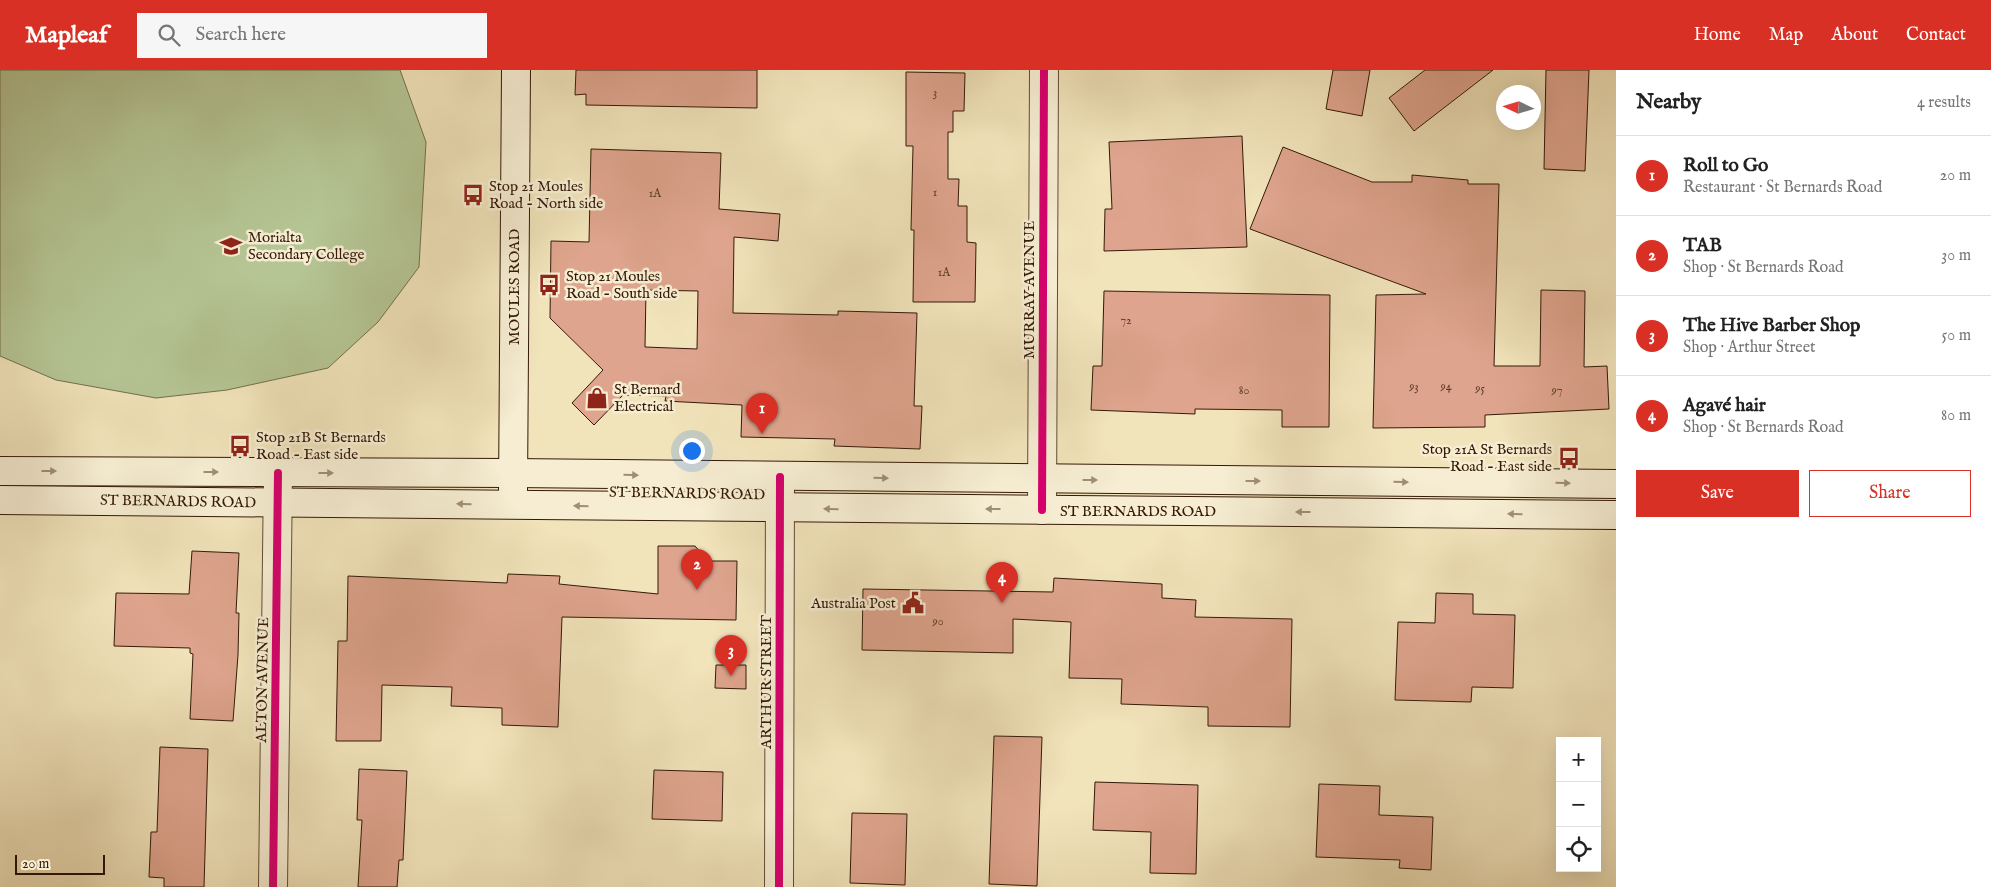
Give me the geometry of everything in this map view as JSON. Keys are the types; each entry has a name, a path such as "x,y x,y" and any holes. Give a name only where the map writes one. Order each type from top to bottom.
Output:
{"main road":[{"name":"MOULES ROAD","path":"512,505 516,70"},
{"name":"MURRAY AVENUE","path":"1042,510 1044,70"},
{"name":"ST BERNARDS ROAD","path":"0,471 513,473 780,478 1616,484"},
{"name":"ALTON AVENUE","path":"273,887 278,472"},
{"name":"ARTHUR STREET","path":"779,887 780,478"},
{"name":"ST BERNARDS ROAD","path":"0,500 1616,515"}],"green space":[{"name":"Morialta Secondary College","path":"0,70 400,70 426,142 419,267 378,322 328,368 227,390 156,398 56,380 0,356"}],"building":[{"path":"576,70 757,70 757,108 586,105 586,94 575,95"},
{"path":"1333,70 1370,70 1362,116 1326,109"},
{"path":"1425,70 1493,70 1414,131 1389,98"},
{"path":"1546,70 1589,70 1585,171 1544,169"},
{"path":"906,72 965,73 964,111 953,111 953,132 948,132 948,179 959,179 958,206 967,206 967,242 976,243 975,302 913,302 914,230 911,230 913,146 906,146"},
{"path":"1242,136 1247,247 1104,251 1105,209 1112,209 1109,142"},
{"path":"1283,147 1372,182 1412,182 1412,175 1468,180 1468,184 1499,184 1494,366 1540,366 1541,290 1585,291 1584,367 1607,366 1609,409 1485,415 1485,427 1373,428 1376,295 1426,294 1250,229"},
{"path":"591,149 721,153 719,209 780,214 778,241 734,237 733,313 838,315 838,311 917,313 914,406 922,406 920,449 834,446 835,439 741,437 742,405 665,401 666,396 623,395 594,425 572,403 603,370 550,318 551,241 589,242","holes":["646,290 698,291 697,349 645,347"]},
{"path":"1104,291 1330,295 1329,427 1282,427 1282,410 1195,409 1195,414 1091,410 1093,366 1102,366"},
{"path":"658,546 695,546 708,561 737,561 736,620 562,617 558,727 502,725 502,708 451,706 452,687 382,685 381,741 336,741 338,641 347,641 348,576 507,583 508,574 560,576 559,584 658,594"},
{"path":"192,551 239,553 236,613 239,613 238,655 233,721 190,719 193,654 190,653 190,648 114,646 116,593 189,594"},
{"path":"1054,578 1162,584 1162,598 1196,600 1195,617 1292,619 1290,727 1208,726 1208,707 1121,704 1122,679 1069,678 1071,622 1013,619 1013,653 862,650 863,589 1053,592"},
{"path":"1436,593 1473,594 1473,614 1515,615 1513,688 1472,687 1471,702 1395,700 1398,622 1435,623"},
{"path":"716,665 746,665 746,689 715,688"},
{"path":"994,736 1042,737 1037,886 989,884"},
{"path":"160,747 208,749 204,887 164,887 164,878 149,877 151,832 157,832"},
{"path":"359,769 407,771 403,860 399,860 397,887 358,887 362,820 357,820"},
{"path":"654,770 723,772 722,821 652,819"},
{"path":"1095,782 1198,785 1196,874 1150,873 1151,832 1093,830"},
{"path":"1319,784 1380,786 1379,815 1433,817 1431,870 1399,868 1400,860 1316,857"},
{"path":"852,813 907,814 905,885 850,883"}],"cycle path":[{"path":"1042,510 1044,70"},
{"path":"273,887 278,473"},
{"path":"779,887 780,477"}],"place":[{"name":"Stop 21 Moules Road - North side","path":"473,195"},
{"name":"Morialta Secondary College","path":"231,246"},
{"name":"Stop 21 Moules Road - South side","path":"549,285"},
{"name":"St Bernard Electrical","path":"597,398"},
{"name":"Roll to Go","path":"762,434"},
{"name":"Stop 21B St Bernards Road - East side","path":"240,446"},
{"name":"Stop 21A St Bernards Road - East side","path":"1569,458"},
{"name":"TAB","path":"697,590"},
{"name":"Australia Post","path":"913,603"},
{"name":"Agavé hair","path":"1002,603"},
{"name":"The Hive Barber Shop","path":"731,676"}]}
